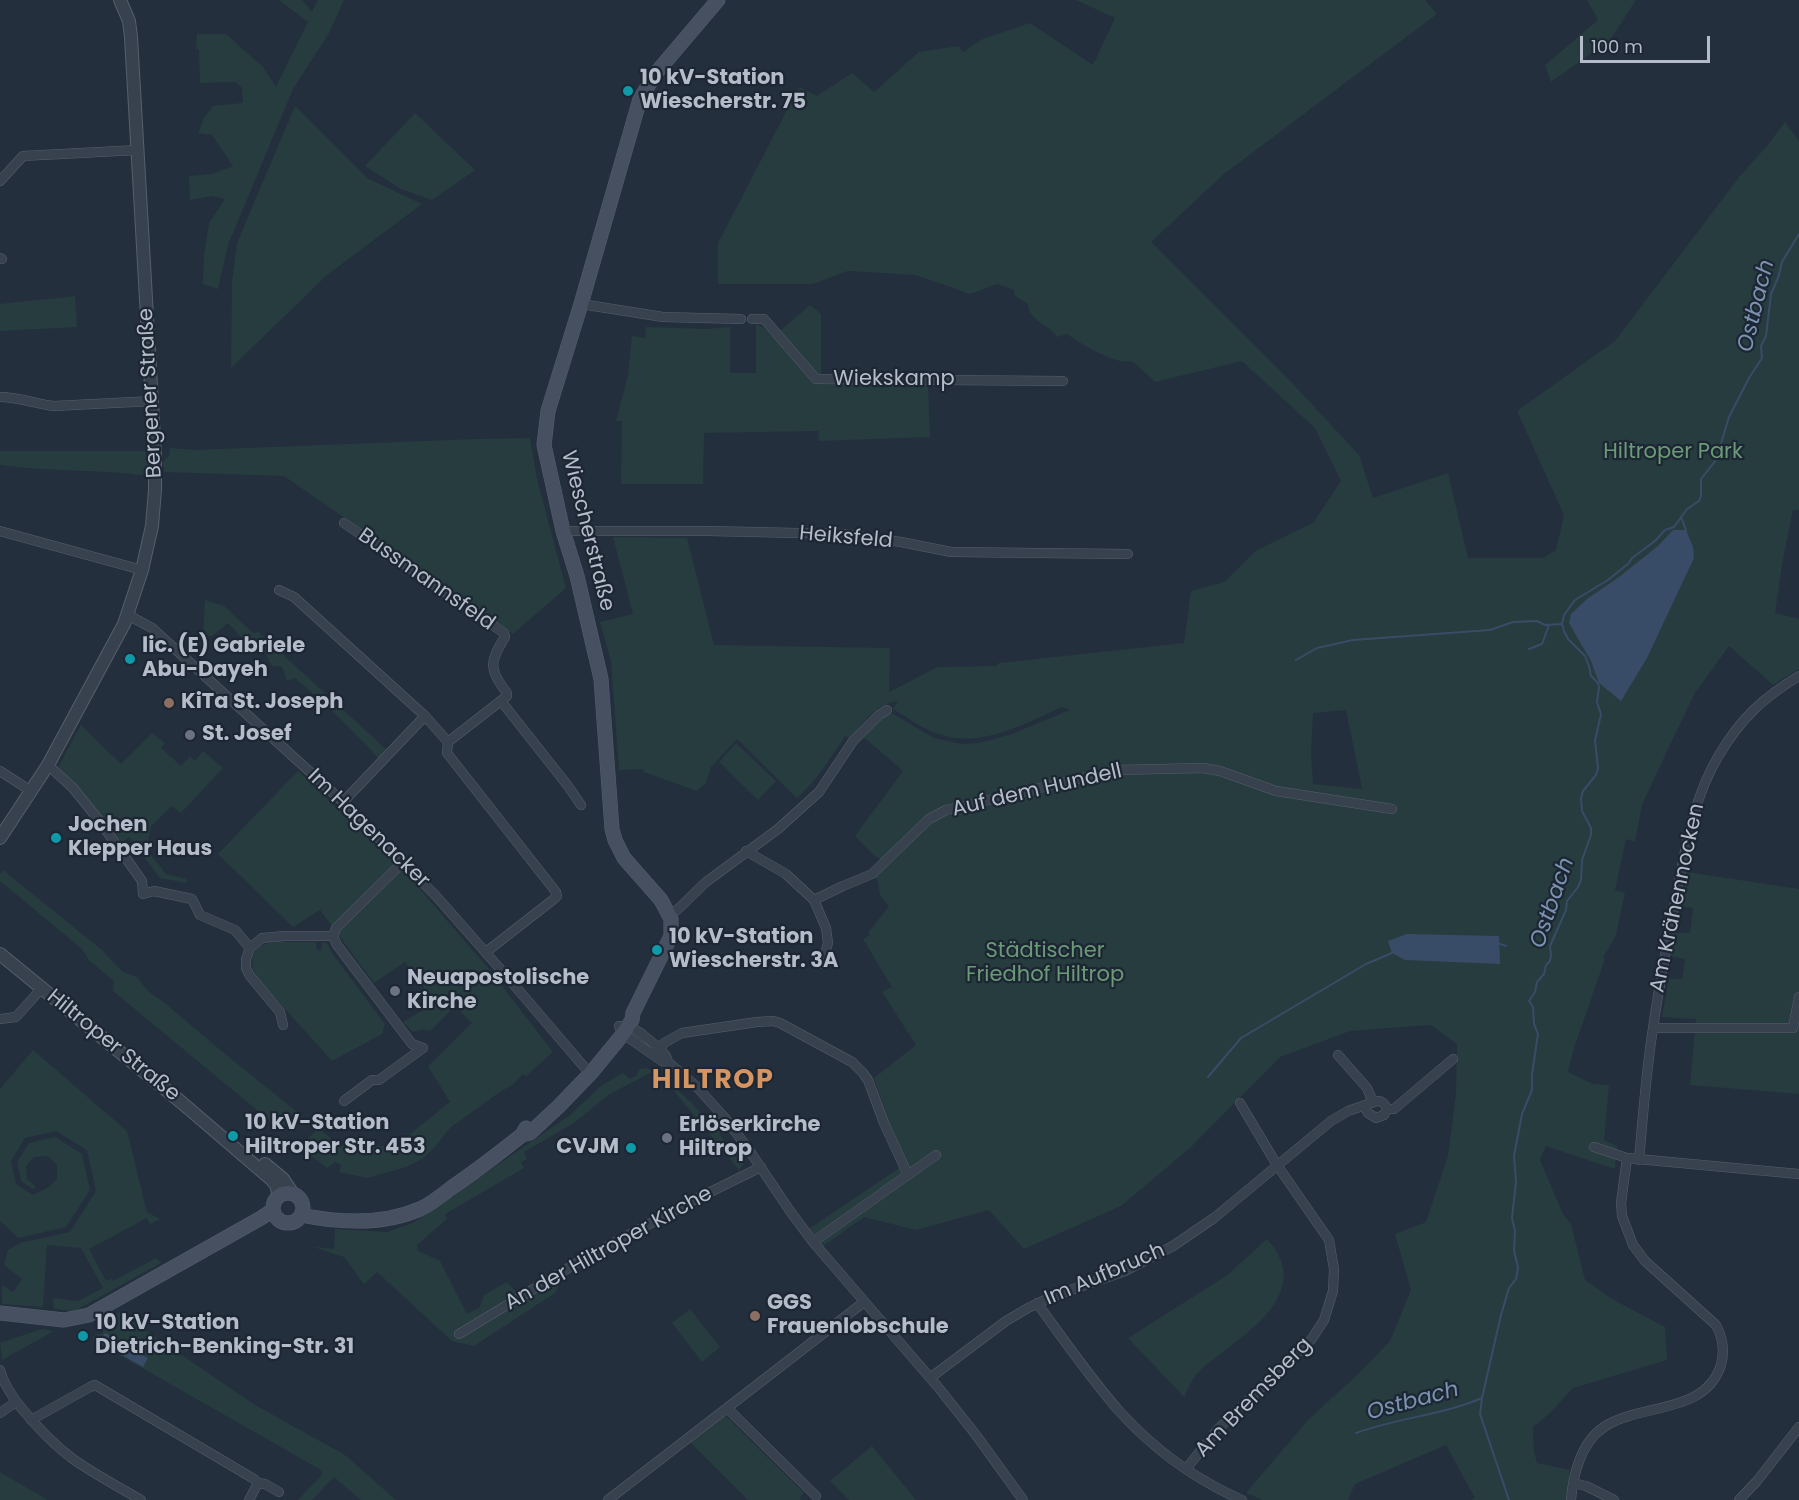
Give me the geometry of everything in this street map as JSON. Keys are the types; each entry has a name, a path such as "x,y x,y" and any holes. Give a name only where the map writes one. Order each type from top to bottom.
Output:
{"main road":[{"name":"Wiescherstraße","path":"669,913 661,900 624,858 612,829 601,679 580,585 563,531 544,445 548,411 640,99 656,73 718,0"},
{"path":"299,1204 292,1223 286,1223 276,1215 273,1204 279,1196 284,1194 309,1208 364,1221 377,1221 401,1215 434,1201 482,1167 522,1135 525,1129 588,1071 626,1025 671,936 669,913"},
{"path":"0,1313 64,1320 89,1315 224,1239 276,1215"}],"street":[{"name":"Bergener Straße","path":"0,838 48,765 120,634 142,570 152,526 155,490 153,400 138,150 131,37 129,21 120,0"},
{"path":"0,181 23,156 138,150"},
{"path":"581,304 663,317 741,319"},
{"name":"Wiekskamp","path":"752,319 764,319 816,380 1063,381"},
{"path":"0,397 20,398 54,406 153,400"},
{"name":"Bussmannsfeld","path":"344,523 504,633 505,637 494,655 493,664 495,674 507,693 507,696 501,700 581,805"},
{"path":"0,531 142,570"},
{"name":"Heiksfeld","path":"563,531 843,534 951,552 1128,554"},
{"path":"279,590 294,597 425,716 448,742"},
{"name":"Im Hagenacker","path":"128,615 152,628 343,801 443,903 588,1071"},
{"name":"Am Krähennocken","path":"1639,1160 1646,1075 1653,1028 1680,870 1692,819 1704,785 1718,756 1733,733 1766,697 1799,676"},
{"path":"486,952 557,896 447,753 448,742 501,700"},
{"path":"669,913 677,910 706,882 778,829 819,792 853,741 886,710"},
{"path":"343,801 425,716"},
{"path":"48,765 73,788 98,819 142,881 143,894 154,891 192,899 200,915 235,930 250,948"},
{"name":"Auf dem Hundell","path":"814,900 872,874 929,819 945,810 1116,770 1203,768 1220,771 1276,791 1392,809"},
{"path":"0,771 31,791"},
{"path":"746,851 786,874 814,900 826,928 828,943 822,964"},
{"path":"344,1101 372,1080 379,1080 423,1048 412,1044 337,945 333,936 336,928 403,861"},
{"path":"283,1025 280,1012 246,968 250,948 262,938 333,936"},
{"name":"Hiltroper Straße","path":"0,954 226,1140 272,1180 279,1196"},
{"path":"0,1019 16,1017 42,987"},
{"path":"1653,1028 1793,1028 1799,997"},
{"path":"657,1052 664,1042 682,1033 757,1022 780,1023 845,1058 863,1073 908,1175"},
{"path":"626,1025 657,1052 666,1056 669,1062 708,1098 740,1137 813,1242 930,1378 1023,1500"},
{"path":"1338,1055 1366,1088 1371,1116 1376,1118 1384,1115 1387,1109"},
{"path":"1387,1109 1394,1109 1453,1059"},
{"path":"1369,1104 1381,1101 1387,1109"},
{"name":"Am Bremsberg","path":"1186,1469 1218,1429 1311,1340 1319,1330 1328,1310 1333,1291 1335,1269 1329,1240 1277,1165 1240,1103"},
{"name":"Im Aufbruch","path":"930,1378 1005,1321 1037,1303 1125,1271 1161,1253 1205,1224 1328,1122 1347,1111 1369,1104"},
{"name":"Hiltroper Straße","path":"226,1140 279,1174 299,1204"},
{"path":"1594,1147 1639,1160 1799,1174"},
{"path":"813,1242 936,1155"},
{"path":"1571,1500 1577,1466 1589,1443 1603,1427 1622,1418 1675,1404 1695,1396 1710,1384 1719,1371 1722,1360 1723,1337 1716,1325 1645,1261 1633,1245 1625,1226 1621,1203 1627,1158"},
{"name":"An der Hiltroper Kirche","path":"459,1334 580,1261 761,1167"},
{"path":"608,1500 864,1302"},
{"path":"1037,1303 1122,1414 1162,1452 1205,1482 1242,1500"},
{"path":"0,1370 16,1402 55,1444 74,1460 141,1500"},
{"path":"31,1420 95,1385 258,1483 265,1484 279,1492"},
{"path":"0,1413 16,1402"},
{"path":"727,1408 816,1496"},
{"path":"1739,1500 1762,1475 1799,1427"},
{"path":"249,1500 258,1483"},
{"path":"1573,1483 1586,1486 1614,1500"}],"green space":[{"path":"279,0 302,0 312,12 318,0 344,0 329,33 293,89 228,245 218,289 203,284 204,255 209,223 225,199 213,196 190,200 189,176 212,174 233,166 212,135 198,133 204,118 213,106 243,103 242,88 235,82 200,83 199,49 196,49 197,34 226,34 263,67 276,87 308,22"},
{"path":"1076,0 1425,0 1437,14 1224,174 1151,242 1294,385 1359,455 1373,498 1448,473 1468,558 1543,558 1556,550 1564,515 1517,411 1615,341 1740,176 1785,122 1799,141 1799,510 1793,510 1775,613 1799,619 1799,669 1773,685 1729,646 1695,693 1668,749 1642,805 1635,842 1626,839 1615,890 1625,893 1616,935 1603,958 1605,959 1568,1072 1593,1084 1609,1085 1604,1140 1617,1146 1615,1169 1546,1146 1540,1160 1563,1214 1571,1224 1585,1280 1612,1299 1665,1327 1667,1360 1573,1388 1550,1413 1533,1427 1537,1463 1570,1470 1567,1500 1471,1500 1475,1498 1446,1445 1355,1484 1348,1500 1263,1500 1246,1493 1308,1420 1390,1341 1411,1290 1395,1234 1426,1222 1448,1156 1456,1094 1457,1044 1431,1025 1350,1031 1280,1057 1190,1148 1121,1206 1024,1249 989,1210 916,1230 864,1217 823,1246 809,1229 905,1164 874,1078 916,1045 882,992 892,987 863,939 870,935 868,933 889,906 880,895 878,881 875,877 888,864 875,856 855,836 903,771 866,739 860,737 888,711 934,738 962,744 979,743 1009,735 1070,710 1062,707 1017,727 986,737 954,738 932,732 893,709 898,701 889,703 871,714 851,738 845,736 817,776 797,798 737,739 711,767 706,783 697,791 644,772 643,769 619,770 611,661 600,622 633,614 613,537 687,538 714,645 890,648 889,692 938,667 996,666 999,663 1184,643 1191,591 1224,582 1257,550 1313,523 1341,481 1315,428 1242,361 1155,382 1131,361 1107,357 1067,334 1057,337 1031,314 1028,304 1015,296 1014,290 997,284 970,294 916,275 848,271 813,284 718,284 718,243 799,87 817,96 852,73 874,92 919,52 959,46 962,51 966,52 983,39 1030,23 1093,65 1115,18","holes":["1346,710 1362,789 1313,784 1311,752 1313,713"]},
{"path":"1587,0 1636,0 1610,40 1551,82 1545,65 1598,20"},
{"path":"295,106 367,178 422,204 327,275 231,368 232,282 237,243"},
{"path":"415,113 475,170 432,200 401,189 365,166"},
{"path":"75,296 77,327 0,331 0,304"},
{"path":"810,305 821,314 821,383 928,385 930,437 819,441 818,431 704,433 703,484 621,484 622,421 616,421 628,375 632,336 645,338 646,327 706,329 730,327 730,373 756,373 756,324 773,337"},
{"path":"530,438 537,479 566,588 513,634 284,476 164,472 163,462 169,456 170,448 195,450"},
{"path":"0,451 145,451 148,476 0,465"},
{"path":"205,600 224,606 253,633 258,632 386,749 379,759 295,678 287,681 282,667 272,666 265,653 254,644 245,649 242,638 228,623 212,636 203,636"},
{"path":"81,725 121,764 152,733 165,743 161,748 181,766 190,756 195,761 203,751 223,768 181,813 172,806 151,826 147,850 166,874 186,879 187,883 160,878 129,837 122,843 85,795 58,767"},
{"path":"736,743 776,781 758,800 719,762"},
{"path":"298,771 412,880 489,969 553,1052 526,1076 523,1074 511,1086 450,1128 422,1159 406,1167 368,1178 339,1172 341,1165 335,1162 327,1168 300,1147 318,1128 341,1146 395,1146 450,1102 428,1066 472,1023 455,1006 430,1031 413,1032 403,1022 435,1003 405,962 374,983 320,910 293,927 218,854"},
{"path":"3,870 102,950 123,972 137,977 148,991 296,1111 281,1130 113,991 114,981 89,960 82,949 0,881 0,874"},
{"path":"1687,872 1799,889 1799,1094 1690,1085 1696,1019 1662,1017 1669,979 1682,979 1685,959 1671,956 1675,933 1690,933 1693,908 1681,906"},
{"path":"279,942 316,942 316,949 321,951 322,942 327,943 385,1024 382,1034 332,1061 257,978 252,963 255,952 263,945"},
{"path":"33,1050 127,1131 147,1212 160,1219 150,1224 147,1218 89,1249 106,1281 111,1279 113,1281 156,1258 155,1256 161,1263 72,1311 54,1309 53,1298 78,1301 103,1288 81,1248 47,1245 43,1307 2,1304 2,1285 13,1292 22,1279 4,1265 8,1250 20,1243 70,1232 96,1191 87,1150 56,1131 25,1138 11,1161 16,1184 33,1195 49,1187 57,1178 57,1165 47,1156 34,1157 26,1166 27,1179 36,1187 33,1189 21,1181 17,1162 29,1143 55,1137 82,1154 90,1190 66,1227 18,1238 0,1221 0,1089"},
{"path":"648,1068 652,1072 608,1095 574,1123 524,1152 527,1159 521,1162 524,1168 445,1214 447,1219 417,1245 418,1251 440,1261 467,1314 479,1308 484,1295 507,1282 516,1292 555,1273 561,1282 555,1293 474,1346 452,1341 377,1272 364,1284 344,1257 314,1247 334,1249 335,1229 387,1232 413,1223 570,1115 601,1086 623,1073 630,1079 636,1076 640,1069"},
{"path":"669,1074 672,1077 669,1082 710,1123 715,1120 723,1130 719,1134 735,1154 739,1151 744,1164 739,1170 664,1079"},
{"path":"1267,1239 1279,1257 1284,1274 1281,1290 1274,1305 1248,1332 1200,1370 1184,1397 1128,1338 1226,1276"},
{"path":"690,1309 720,1347 702,1362 672,1323"},
{"path":"119,1312 255,1405 345,1455 396,1500 361,1500 334,1477 312,1500 298,1500 322,1475 321,1470 93,1340 93,1336 103,1333 101,1325"},
{"path":"42,1329 54,1331 2,1360 0,1343"},
{"path":"726,1416 804,1493 799,1498 801,1500 748,1500 690,1442"},
{"path":"872,1446 916,1500 849,1500 830,1481"},
{"path":"0,1472 48,1500 0,1500"}],"water":[{"path":"1673,530 1686,530 1693,547 1694,558 1647,658 1621,701 1599,683 1591,661 1569,623 1571,614 1587,599 1658,546"},
{"path":"1407,934 1499,936 1500,964 1405,960 1392,953 1388,941"},
{"path":"105,1333 148,1358 143,1367 99,1342"}],"waterway":[{"name":"Ostbach","path":"1356,1433 1451,1409 1482,1398 1501,1315 1509,1288 1516,1279 1518,1268 1514,1250 1515,1231 1512,1218 1516,1182 1514,1156 1522,1114 1532,1090 1538,1034 1534,1024 1533,1007 1529,1001 1550,961 1550,946 1566,910 1567,901 1581,880 1582,860 1591,835 1591,828 1582,811 1581,798 1598,768 1595,741 1601,714 1597,702 1599,687 1591,676 1585,656 1568,639 1564,631 1562,624 1564,615 1575,600 1608,580 1665,530 1674,527 1687,509 1699,501 1701,479 1716,460 1729,417 1762,358 1761,346 1766,336 1771,294 1782,262 1799,234"},
{"path":"1681,517 1686,530"},
{"path":"1296,660 1317,648 1353,640 1490,630 1513,622 1537,621 1545,625 1562,624"},
{"path":"1529,649 1542,644 1549,625"},
{"path":"1500,944 1506,946"},
{"path":"1208,1077 1241,1038 1366,964 1392,953"},
{"path":"1482,1398 1480,1414 1509,1500"}],"place":[{"name":"10 kV-Station Wiescherstr. 75","path":"628,91"},
{"name":"lic. (E) Gabriele Abu-Dayeh","path":"130,659"},
{"name":"KiTa St. Joseph","path":"169,703"},
{"name":"St. Josef","path":"190,735"},
{"name":"Jochen Klepper Haus","path":"56,838"},
{"name":"10 kV-Station Wiescherstr. 3A","path":"657,950"},
{"name":"Neuapostolische Kirche","path":"395,991"},
{"name":"10 kV-Station Hiltroper Str. 453","path":"233,1136"},
{"name":"Erlöserkirche Hiltrop","path":"667,1138"},
{"name":"CVJM","path":"631,1148"},
{"name":"GGS Frauenlobschule","path":"755,1316"},
{"name":"10 kV-Station Dietrich-Benking-Str. 31","path":"83,1336"}],"district":[{"name":"HILTROP","path":"713,1081"}],"park label":[{"name":"Hiltroper Park","path":"1673,453"},
{"name":"Städtischer Friedhof Hiltrop","path":"1045,964"}]}
